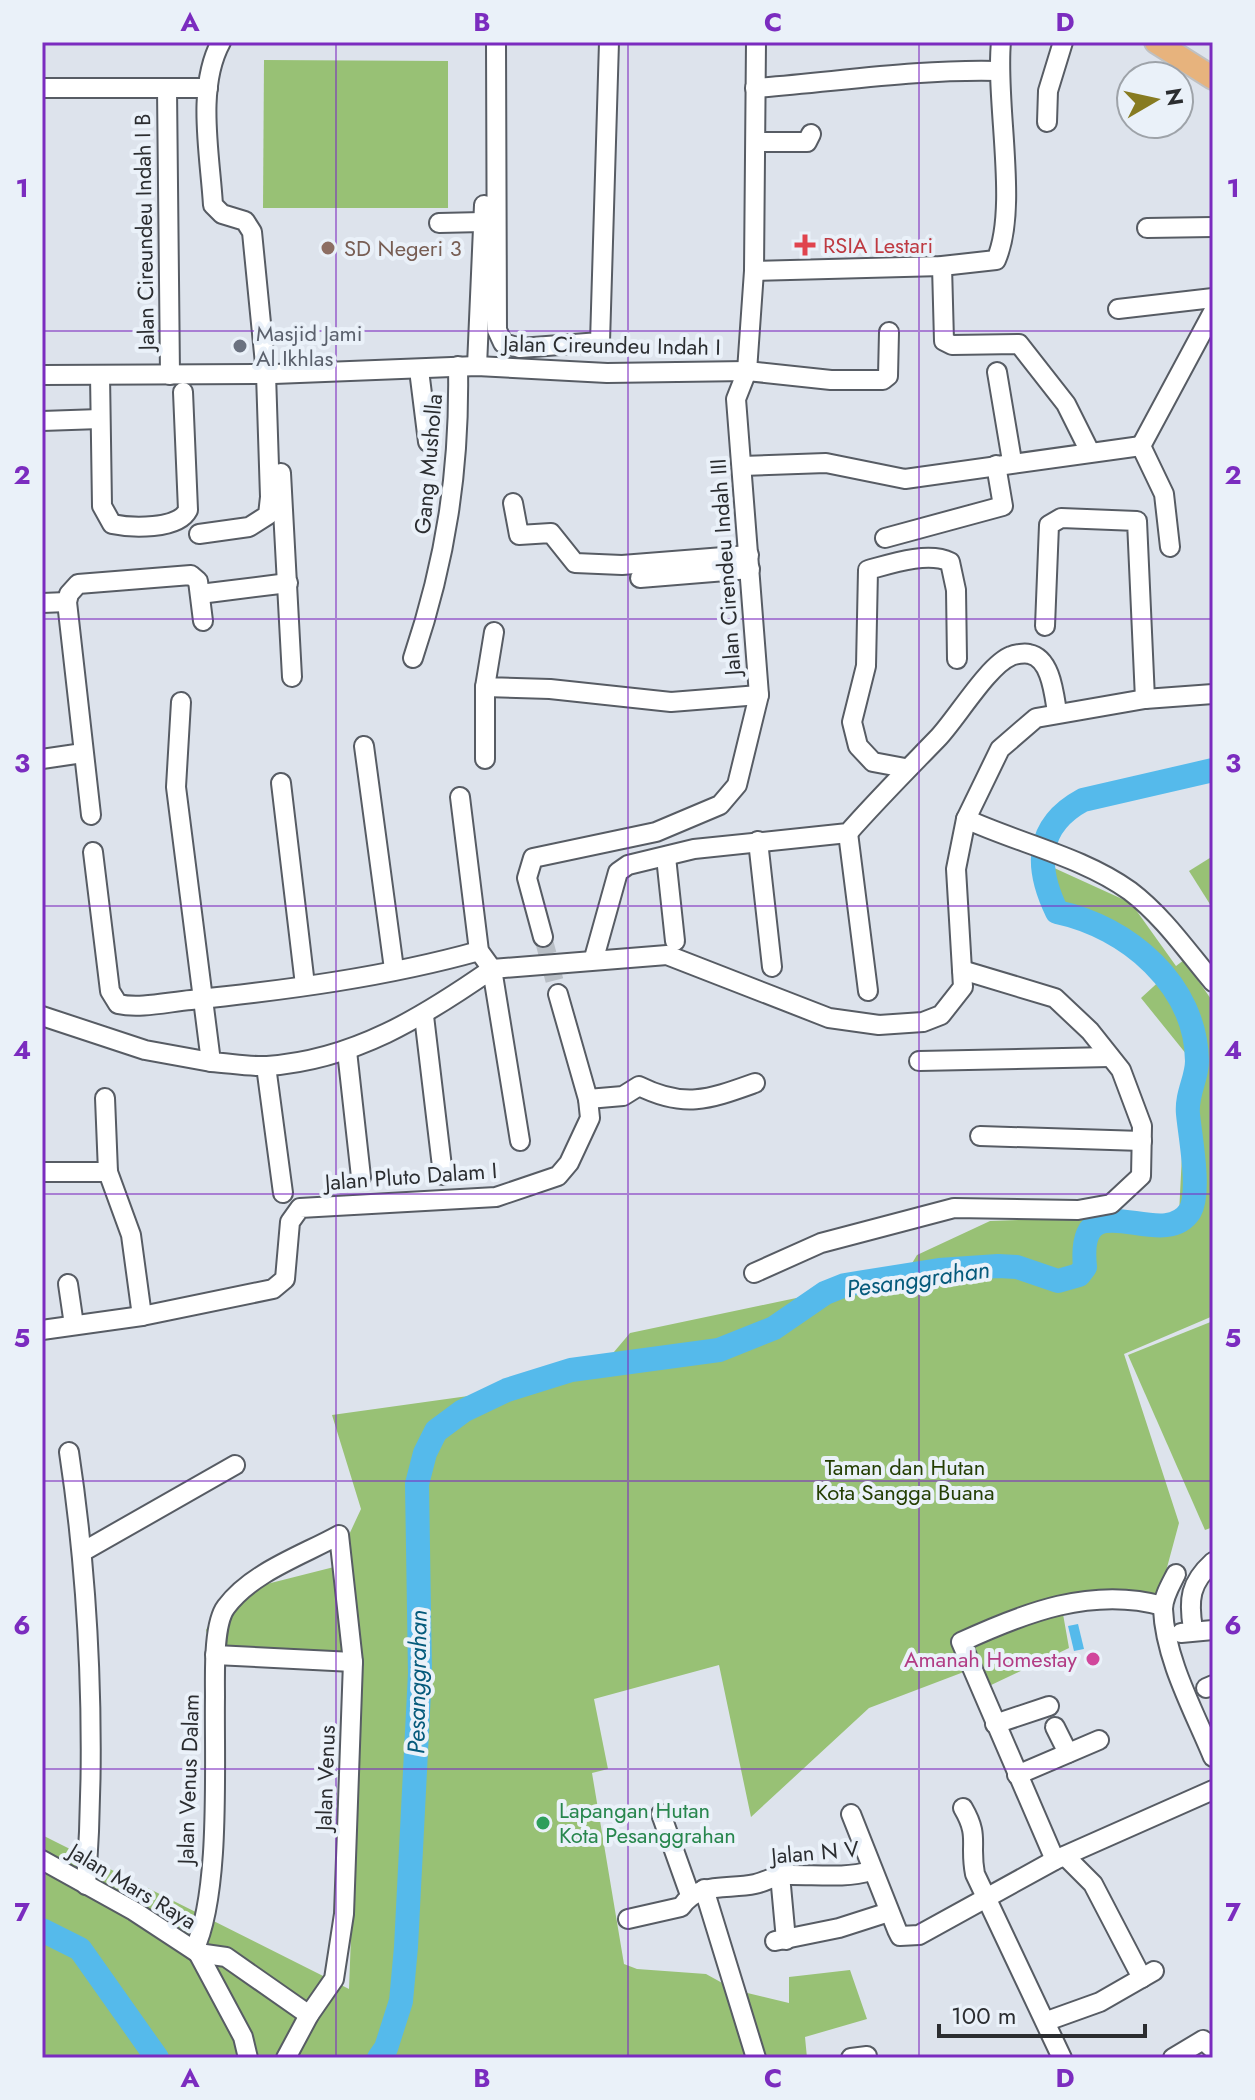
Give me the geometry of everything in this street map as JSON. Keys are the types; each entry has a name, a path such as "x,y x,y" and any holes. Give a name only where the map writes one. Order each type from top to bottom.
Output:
{"main road":[{"path":"1156,42 1213,78"}],"street":[{"path":"221,42 213,58 208,88 213,205 222,214 245,221 252,232 270,374 288,583 292,677"},
{"name":"Jalan Cireundeu Indah I","path":"467,366 483,222 489,42"},
{"path":"496,42 497,330 503,343 520,348 598,345 600,342 609,42"},
{"name":"Jalan Cirendeu Indah III","path":"543,937 527,878 533,858 656,832 720,805 737,785 759,695 736,399 747,371 754,271 756,42"},
{"path":"754,271 942,266 996,260 1003,245 1005,164 998,71 1001,42"},
{"path":"1047,122 1048,91 1063,42"},
{"path":"755,88 895,77 940,69 998,71"},
{"path":"42,88 208,88"},
{"name":"Jalan Cireundeu Indah I B","path":"167,89 170,375"},
{"path":"756,142 807,142 811,134"},
{"path":"439,223 483,222"},
{"path":"1147,228 1213,227"},
{"path":"942,266 944,341 952,345 1019,344 1066,404 1090,452"},
{"path":"1118,309 1213,298"},
{"path":"1141,446 1213,312"},
{"name":"Jalan Cireundeu Indah I","path":"42,375 270,374 467,366 607,373 747,371 831,380 883,380 888,376 889,332"},
{"name":"Gang Musholla","path":"413,658 435,595 452,511 467,366"},
{"path":"419,370 428,442"},
{"path":"885,538 1003,506 1004,463 997,372"},
{"path":"199,534 249,527 268,515 270,374"},
{"path":"100,375 105,516 112,524 120,526 174,522 188,510 183,392"},
{"path":"42,421 100,419"},
{"path":"742,466 826,463 905,479 1141,446"},
{"path":"1141,446 1164,494 1170,547"},
{"path":"513,503 519,535 551,533 575,563 750,562"},
{"path":"1045,626 1049,525 1061,518 1137,521 1145,699"},
{"path":"905,768 873,762 858,746 852,722 866,666 868,570 902,561 943,558 950,562 956,590 957,659"},
{"path":"640,578 750,562"},
{"path":"91,815 67,602 69,594 78,584 191,575 198,581 203,621"},
{"path":"200,594 288,583"},
{"path":"42,603 67,602"},
{"path":"485,759 485,687 494,632"},
{"path":"594,958 618,872 628,865 694,849 848,833 905,768 939,737 962,704 1009,656 1028,653 1038,658 1052,682 1057,712"},
{"path":"485,687 550,689 671,702 759,695"},
{"path":"42,1016 145,1050 210,1056 266,1066 347,1051 424,1016 492,969 535,967 594,958 667,955 829,1018 879,1025 923,1022 941,1015 963,987 956,869 966,819 1000,749 1036,718 1057,712 1145,699 1213,694"},
{"path":"181,702 176,787 210,1056"},
{"path":"364,746 394,969"},
{"path":"42,759 83,753"},
{"path":"281,783 305,985"},
{"path":"460,797 479,951 492,969 520,1141"},
{"path":"966,819 1077,864 1129,890 1165,923 1213,982"},
{"path":"848,833 868,991"},
{"path":"758,841 772,967"},
{"path":"93,852 113,1000 127,1006 204,1004 479,951"},
{"path":"666,857 675,941"},
{"path":"754,1273 821,1243 954,1208 1078,1210 1111,1204 1141,1176 1142,1126 1121,1070 1110,1057 1055,998 962,970"},
{"name":"Jalan Pluto Dalam I","path":"42,1330 142,1316 273,1289 285,1279 290,1222 300,1208 496,1197 558,1176 569,1163 590,1118 588,1099 558,994"},
{"path":"424,1016 443,1175"},
{"path":"347,1051 361,1177"},
{"path":"919,1061 1110,1057"},
{"path":"266,1066 283,1193"},
{"path":"588,1099 623,1096 639,1086 663,1098 704,1101 755,1083"},
{"path":"105,1098 108,1172 131,1235 142,1316"},
{"path":"980,1136 1142,1141"},
{"path":"42,1172 108,1172"},
{"path":"68,1284 74,1325"},
{"path":"69,1452 84,1551 88,1696 86,1885"},
{"path":"84,1551 235,1465"},
{"name":"Jalan Venus Dalam","path":"196,1952 206,1926 214,1798 215,1655 225,1608 255,1580 339,1535"},
{"name":"Jalan Venus","path":"309,2015 334,1979 344,1914 353,1662 339,1535"},
{"path":"1193,1629 1188,1600 1198,1577 1213,1562"},
{"path":"1176,1574 1163,1606 1169,1638 1182,1683 1213,1757"},
{"path":"1047,2021 1100,2002 1148,1975 1093,1884 1060,1858 1017,1775 961,1642 1010,1619 1071,1601 1136,1598 1163,1606"},
{"path":"1169,1638 1193,1629 1203,1633 1213,1630"},
{"path":"215,1655 353,1662"},
{"path":"995,1724 1049,1706"},
{"path":"1055,1727 1068,1753"},
{"path":"1017,1775 1099,1740"},
{"path":"986,1895 1060,1858 1213,1790"},
{"path":"963,1808 975,1829 972,1858 975,1874 1062,2058"},
{"path":"661,1814 697,1892 756,2058"},
{"name":"Jalan N V","path":"851,1814 871,1871 900,1936 919,1935 986,1895"},
{"name":"Jalan Mars Raya","path":"42,1860 196,1952 226,1957 309,2015"},
{"name":"Jalan N V","path":"628,1919 681,1907 697,1892 754,1884 780,1875 858,1875 871,1871"},
{"path":"780,1875 781,1940 839,1928 889,1912"},
{"name":"Jalan Mars Raya","path":"196,1952 243,2037 248,2058"},
{"path":"286,2058 309,2015"},
{"path":"1173,2058 1203,2040 1213,2049"}],"green space":[{"path":"264,60 448,61 448,208 263,208"},
{"path":"1213,856 1213,909 1189,871"},
{"name":"Taman dan Hutan Kota Sangga Buana","path":"1041,862 1131,903 1176,966 1184,960 1213,1002 1213,1316 1124,1354 1179,1523 1155,1612 1119,1606 1063,1614 1069,1648 989,1686 969,1670 869,1708 751,1817 719,1665 594,1699 608,1769 592,1773 624,1964 637,1969 706,1974 735,1990 789,2003 789,1977 850,1970 867,2019 805,2037 807,2058 42,2058 42,1835 349,1989 361,1673 214,1663 206,1630 224,1595 334,1567 361,1509 332,1415 504,1391 571,1370 603,1365 630,1333 905,1275 917,1255 990,1221 1179,1214 1187,1055 1141,998 1165,976 1143,954 1116,935 1087,921 1057,912 1045,887"},
{"path":"1213,1321 1213,1527 1205,1530 1128,1355"}],"water":[{"path":"1078,1624 1084,1649 1074,1651 1068,1626"}],"waterway":[{"name":"Pesanggrahan","path":"379,2058 386,2048 401,2001 406,1947 420,1673 417,1484 425,1453 436,1431 463,1411 507,1390 571,1370 719,1350 774,1328 825,1293 845,1285 939,1270 998,1266 1017,1267 1058,1281 1079,1275 1085,1267 1086,1240 1094,1226 1107,1221 1161,1226 1177,1222 1190,1211 1195,1191 1188,1107 1197,1061 1194,1033 1185,1008 1171,984 1132,946 1109,931 1057,912 1043,864 1048,835 1056,822 1083,800 1213,770"},
{"name":"Pesanggrahan","path":"42,1930 80,1949 157,2058"}],"tunnel":[{"path":"543,937 558,994"}],"place":[{"name":"RSIA Lestari","path":"805,245"},
{"name":"SD Negeri 3","path":"328,248"},
{"name":"Masjid Jami Al Ikhlas","path":"240,346"},
{"name":"Amanah Homestay","path":"1093,1659"},
{"name":"Lapangan Hutan Kota Pesanggrahan","path":"543,1823"}]}
